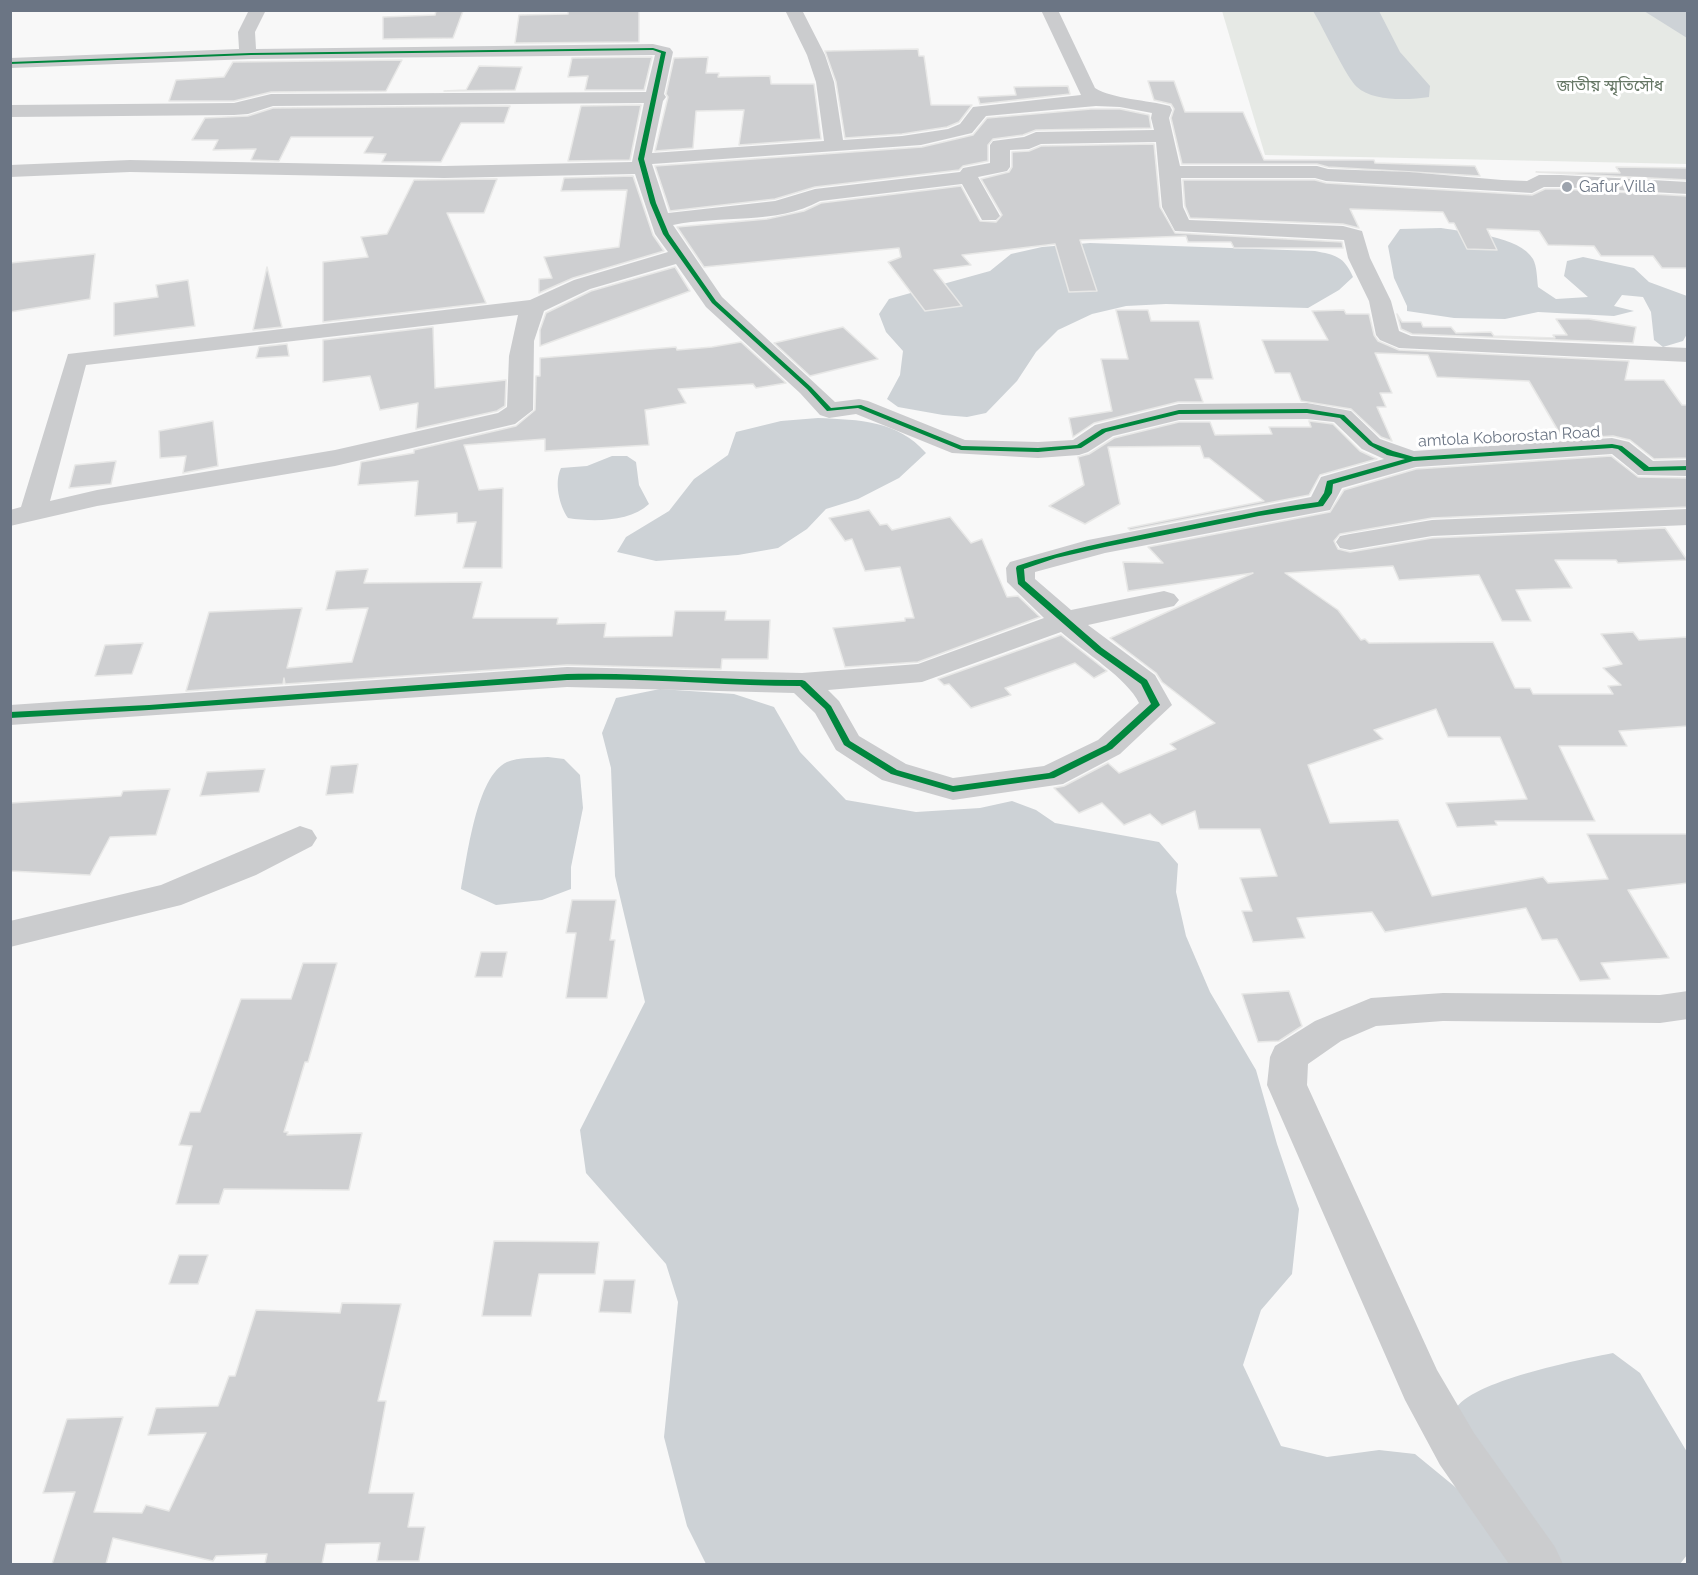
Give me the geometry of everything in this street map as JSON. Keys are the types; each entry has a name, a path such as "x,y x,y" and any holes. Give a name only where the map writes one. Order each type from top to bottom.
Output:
{"street":[{"path":"251,54 244,44 244,35 258,10"},
{"path":"793,10 816,55 825,82 834,147"},
{"path":"1049,10 1087,91 1101,100"},
{"path":"10,63 251,54 653,49 664,52 643,164 652,203 680,255 558,294 536,306 76,359 22,515"},
{"path":"10,111 248,108 271,100 335,98 657,97"},
{"path":"10,171 130,166 432,172 643,164 948,135 966,129 980,111 1101,100 1150,105 1163,110 1160,118 1170,172 1171,199 1175,219 1183,226 1343,232 1354,236 1359,258 1380,301 1388,335 1407,343 1688,355"},
{"path":"989,216 968,177 969,172 1000,167 1000,145 1029,143 1036,138 1164,136"},
{"path":"1170,172 1317,172 1326,176 1409,178 1502,186 1532,187 1539,181 1561,181 1688,188"},
{"path":"661,221 691,215 774,207 809,200 814,195 968,177"},
{"name":"amtola Koborostan Road","path":"680,255 714,302 809,388 829,410 859,406 961,448 1038,450 1079,447 1104,430 1179,412 1307,411 1342,416 1371,444 1390,453 1414,459 1450,454 1612,446 1620,447 1647,469 1688,468"},
{"path":"22,515 97,498 335,458 507,419 520,410 519,387 525,331 536,306"},
{"path":"802,683 828,708 847,743 894,772 953,789 1051,776 1109,747 1156,705 1144,682 1063,621 1021,582 1020,568 1050,557 1112,543 1272,510 1320,504 1330,483 1414,459"},
{"path":"1350,542 1432,528 1688,517"},
{"path":"10,715 98,712 569,677 743,684 802,683 922,673 1063,621 1164,600"},
{"path":"10,934 169,896 244,866 300,838"},
{"path":"1538,1564 1457,1449 1421,1385 1287,1085 1290,1056 1328,1031 1371,1012 1443,1006 1660,1009 1688,1005"}],"green space":[{"name":"জাতীয় স্মৃতিসৌধ","path":"1222,11 1687,11 1687,164 1265,155"}],"shaded area":[{"path":"1313,11 1379,11 1400,52 1430,86 1429,97 1382,98 1357,87 1341,63"},
{"path":"1644,11 1687,11 1687,38"},
{"path":"1441,228 1491,236 1517,245 1533,259 1538,287 1556,299 1588,297 1564,276 1567,261 1583,257 1634,268 1649,282 1687,296 1687,334 1683,341 1663,347 1654,340 1651,312 1643,297 1622,295 1614,306 1634,311 1614,316 1538,312 1505,319 1454,318 1407,311 1407,306 1394,278 1388,246 1400,229"},
{"path":"1090,243 1315,251 1338,258 1346,265 1353,277 1339,290 1308,308 1166,304 1126,306 1092,314 1058,330 1036,352 1017,381 986,413 967,417 943,415 898,407 887,399 900,375 903,351 886,332 879,314 889,299 990,271 1011,254 1042,247"},
{"path":"818,418 863,421 890,428 915,442 926,453 899,478 858,499 826,509 807,529 778,548 738,555 656,561 617,552 626,537 669,511 694,479 728,455 736,432 781,421"},
{"path":"612,456 627,456 636,462 639,485 649,504 632,514 611,519 568,518 558,493 561,468 587,466"},
{"path":"660,689 734,694 774,707 800,752 846,800 916,812 980,808 1012,801 1036,810 1055,823 1159,842 1178,864 1176,892 1186,936 1210,992 1256,1070 1277,1144 1299,1209 1292,1274 1261,1310 1243,1365 1281,1446 1327,1457 1379,1450 1415,1454 1465,1495 1519,1564 706,1564 687,1526 664,1437 678,1302 666,1264 586,1173 580,1130 645,1002 615,876 611,768 602,733 616,698"},
{"path":"548,757 564,759 580,775 583,808 571,867 571,889 542,900 496,905 461,889 480,800 496,770 511,760"},
{"path":"1613,1353 1640,1373 1687,1452 1687,1555 1680,1564 1562,1564 1455,1410 1465,1400 1481,1390 1503,1381 1552,1366"}],"building":[{"path":"568,10 639,10 639,42 515,43 519,15 568,14"},
{"path":"436,11 463,11 453,38 383,39 383,17 435,15"},
{"path":"918,49 919,56 924,56 931,105 972,105 959,122 947,127 902,134 845,138 836,82 825,51"},
{"path":"652,57 644,90 585,90 588,76 568,77 572,58"},
{"path":"708,57 706,73 719,73 718,77 770,76 771,84 814,84 821,139 739,145 744,110 696,111 693,148 655,151 668,97 666,94 674,58"},
{"path":"402,60 386,91 271,92 234,101 169,101 176,80 224,77 233,62"},
{"path":"479,66 522,67 515,90 444,91 466,90"},
{"path":"1148,81 1174,81 1185,112 1243,112 1264,160 1374,160 1375,163 1475,166 1480,176 1328,167 1317,164 1182,164 1171,118 1174,109 1171,104 1154,100"},
{"path":"1068,86 1070,94 980,104 978,97 1016,95 1014,87"},
{"path":"641,105 630,160 568,161 581,106"},
{"path":"510,106 504,123 461,123 441,162 382,162 386,154 364,153 373,137 291,137 279,161 251,160 256,149 213,150 218,140 192,140 205,118 248,116 273,108"},
{"path":"1091,109 1120,109 1149,115 1151,128 1036,130 1023,135 993,139 988,145 988,161 963,166 959,170 815,187 775,199 670,211 655,166 922,147 973,135 987,118"},
{"path":"1154,144 1160,207 1175,233 1342,242 1343,248 1234,248 1231,242 1188,242 1186,236 1080,240 1097,291 1069,292 1055,244 962,255 971,265 934,270 962,306 925,311 888,262 901,257 899,248 704,267 677,227 767,219 804,211 821,203 961,186 980,221 996,222 1002,215 981,179 1009,172 1012,167 1012,152 1029,151 1041,146"},
{"path":"1616,167 1688,168 1688,180 1536,172 1620,173"},
{"path":"633,176 653,235 664,251 573,278 539,293 539,279 552,278 544,257 619,247 627,190 561,191 564,178"},
{"path":"497,179 484,213 447,213 486,303 323,322 323,262 368,257 361,237 387,234 414,180"},
{"path":"1183,180 1315,180 1326,183 1532,195 1545,189 1561,189 1688,196 1688,268 1662,268 1653,256 1601,256 1594,246 1548,245 1539,231 1487,229 1497,250 1467,249 1454,223 1449,223 1443,212 1350,209 1359,228 1343,224 1190,218 1185,206"},
{"path":"95,254 90,299 10,312 10,263"},
{"path":"267,267 282,327 253,330"},
{"path":"675,267 690,291 540,346 540,330 546,313 591,291"},
{"path":"188,280 195,326 114,336 114,303 158,297 156,285"},
{"path":"1116,310 1148,310 1151,321 1199,321 1213,379 1195,379 1203,402 1178,402 1094,423 1073,437 1069,418 1112,411 1101,359 1128,359"},
{"path":"1344,310 1346,314 1369,314 1374,335 1378,341 1399,350 1629,361 1625,380 1664,380 1682,405 1688,405 1688,458 1654,459 1630,440 1613,436 1563,439 1529,381 1437,377 1428,355 1375,353 1392,393 1380,393 1386,407 1377,407 1392,441 1381,437 1351,409 1301,401 1290,373 1275,373 1262,340 1328,340 1312,311"},
{"path":"1397,314 1402,322 1421,322 1423,327 1451,327 1456,333 1491,332 1494,336 1555,338 1553,335 1567,335 1556,319 1589,319 1636,327 1633,343 1412,334 1401,329"},
{"path":"433,327 435,388 506,380 505,406 497,411 416,429 418,403 380,410 370,376 323,382 323,340"},
{"path":"843,327 878,359 810,376 774,343"},
{"path":"741,342 786,383 756,388 753,384 678,389 686,403 645,410 649,445 545,451 545,439 464,445 479,490 503,488 502,568 463,568 476,522 457,523 457,513 415,516 418,481 358,485 361,462 414,453 414,450 516,426 535,410 536,376 540,376 540,358 676,347 677,350"},
{"path":"287,344 289,356 256,358 259,347"},
{"path":"213,421 218,466 183,473 186,456 160,458 159,431"},
{"path":"1309,421 1333,424 1360,451 1377,459 1320,475 1309,495 1130,530 1128,528 1264,501 1209,458 1204,458 1200,446 1108,447 1120,504 1085,524 1049,506 1084,485 1078,457 1089,454 1114,438 1179,422 1210,422 1215,435 1272,434 1269,427 1311,427"},
{"path":"1611,456 1638,477 1688,478 1688,507 1432,518 1340,534 1334,541 1338,549 1350,552 1432,538 1665,528 1687,560 1618,563 1616,560 1555,560 1572,588 1516,590 1531,621 1502,621 1479,575 1399,580 1393,566 1285,573 1338,610 1361,640 1365,639 1369,643 1493,642 1515,688 1530,688 1533,694 1613,694 1608,686 1621,685 1603,668 1622,664 1601,634 1633,632 1639,640 1688,637 1688,726 1619,731 1627,746 1559,746 1595,821 1495,821 1497,825 1457,827 1446,803 1527,799 1500,737 1448,737 1436,709 1374,730 1383,739 1308,765 1330,823 1398,820 1432,896 1543,877 1548,883 1608,879 1587,834 1688,834 1688,883 1628,890 1669,958 1601,963 1610,979 1580,981 1557,939 1542,940 1526,908 1385,932 1372,912 1297,918 1305,938 1253,942 1242,911 1252,911 1240,878 1277,876 1260,829 1199,829 1195,811 1162,825 1150,814 1124,825 1102,803 1079,813 1054,788 1064,786 1108,763 1119,773 1176,749 1170,744 1215,723 1110,638 1253,573 1128,591 1123,562 1163,563 1148,547 1330,512 1344,490 1416,469"},
{"path":"116,461 111,484 69,488 75,465"},
{"path":"869,510 880,525 887,524 892,530 950,517 971,543 982,539 1007,597 1018,596 1040,617 918,662 845,667 833,628 905,621 905,618 914,618 900,567 865,571 852,539 845,541 829,518"},
{"path":"368,569 364,583 482,582 473,618 558,618 557,624 606,623 604,637 672,636 675,611 726,611 725,620 770,620 768,659 722,659 721,669 567,665 285,684 284,678 283,684 186,691 209,612 302,608 287,668 352,662 368,608 326,610 336,571"},
{"path":"1061,635 1107,671 1094,678 1075,663 1005,688 1011,695 971,708 949,684 944,685 938,679"},
{"path":"143,643 132,674 95,676 105,645"},
{"path":"358,764 353,793 326,795 331,766"},
{"path":"265,769 259,792 200,796 207,772"},
{"path":"170,789 156,835 110,837 90,875 10,871 10,803 121,796 123,791"},
{"path":"572,900 616,900 610,940 615,940 607,998 566,998 576,933 566,933"},
{"path":"481,952 507,952 502,977 475,977"},
{"path":"303,963 337,963 308,1062 305,1062 284,1132 288,1132 287,1135 362,1133 349,1190 224,1189 219,1204 176,1204 192,1146 179,1145 190,1112 200,1112 241,999 291,999"},
{"path":"1289,991 1302,1026 1279,1041 1258,1042 1242,994"},
{"path":"494,1241 599,1242 595,1274 539,1274 531,1316 482,1316"},
{"path":"179,1255 208,1255 198,1284 169,1284"},
{"path":"604,1280 635,1280 631,1313 599,1312"},
{"path":"342,1303 401,1304 378,1401 386,1401 369,1493 414,1493 408,1527 425,1527 419,1561 377,1561 380,1543 326,1544 322,1564 265,1564 267,1554 216,1556 213,1561 113,1538 106,1564 52,1564 75,1492 43,1493 67,1419 123,1417 94,1512 142,1513 146,1505 169,1511 206,1433 148,1435 156,1408 218,1406 229,1376 235,1376 256,1310 340,1313"}],"cycle path":[{"path":"10,63 251,54 653,49 664,52 641,159 653,203 666,234 714,302 809,388 829,410 859,406 961,448 1038,450 1079,447 1104,430 1179,412 1307,411 1342,416 1371,444 1390,453 1414,459 1612,446 1620,447 1647,469 1688,468"},
{"path":"10,715 149,708 567,677 802,683 828,708 847,743 894,772 953,789 1051,776 1109,747 1156,705 1144,682 1099,650 1021,582 1020,568 1105,544 1320,504 1328,493 1330,483 1412,459"}],"place":[{"name":"Gafur Villa","path":"1567,187"}]}
